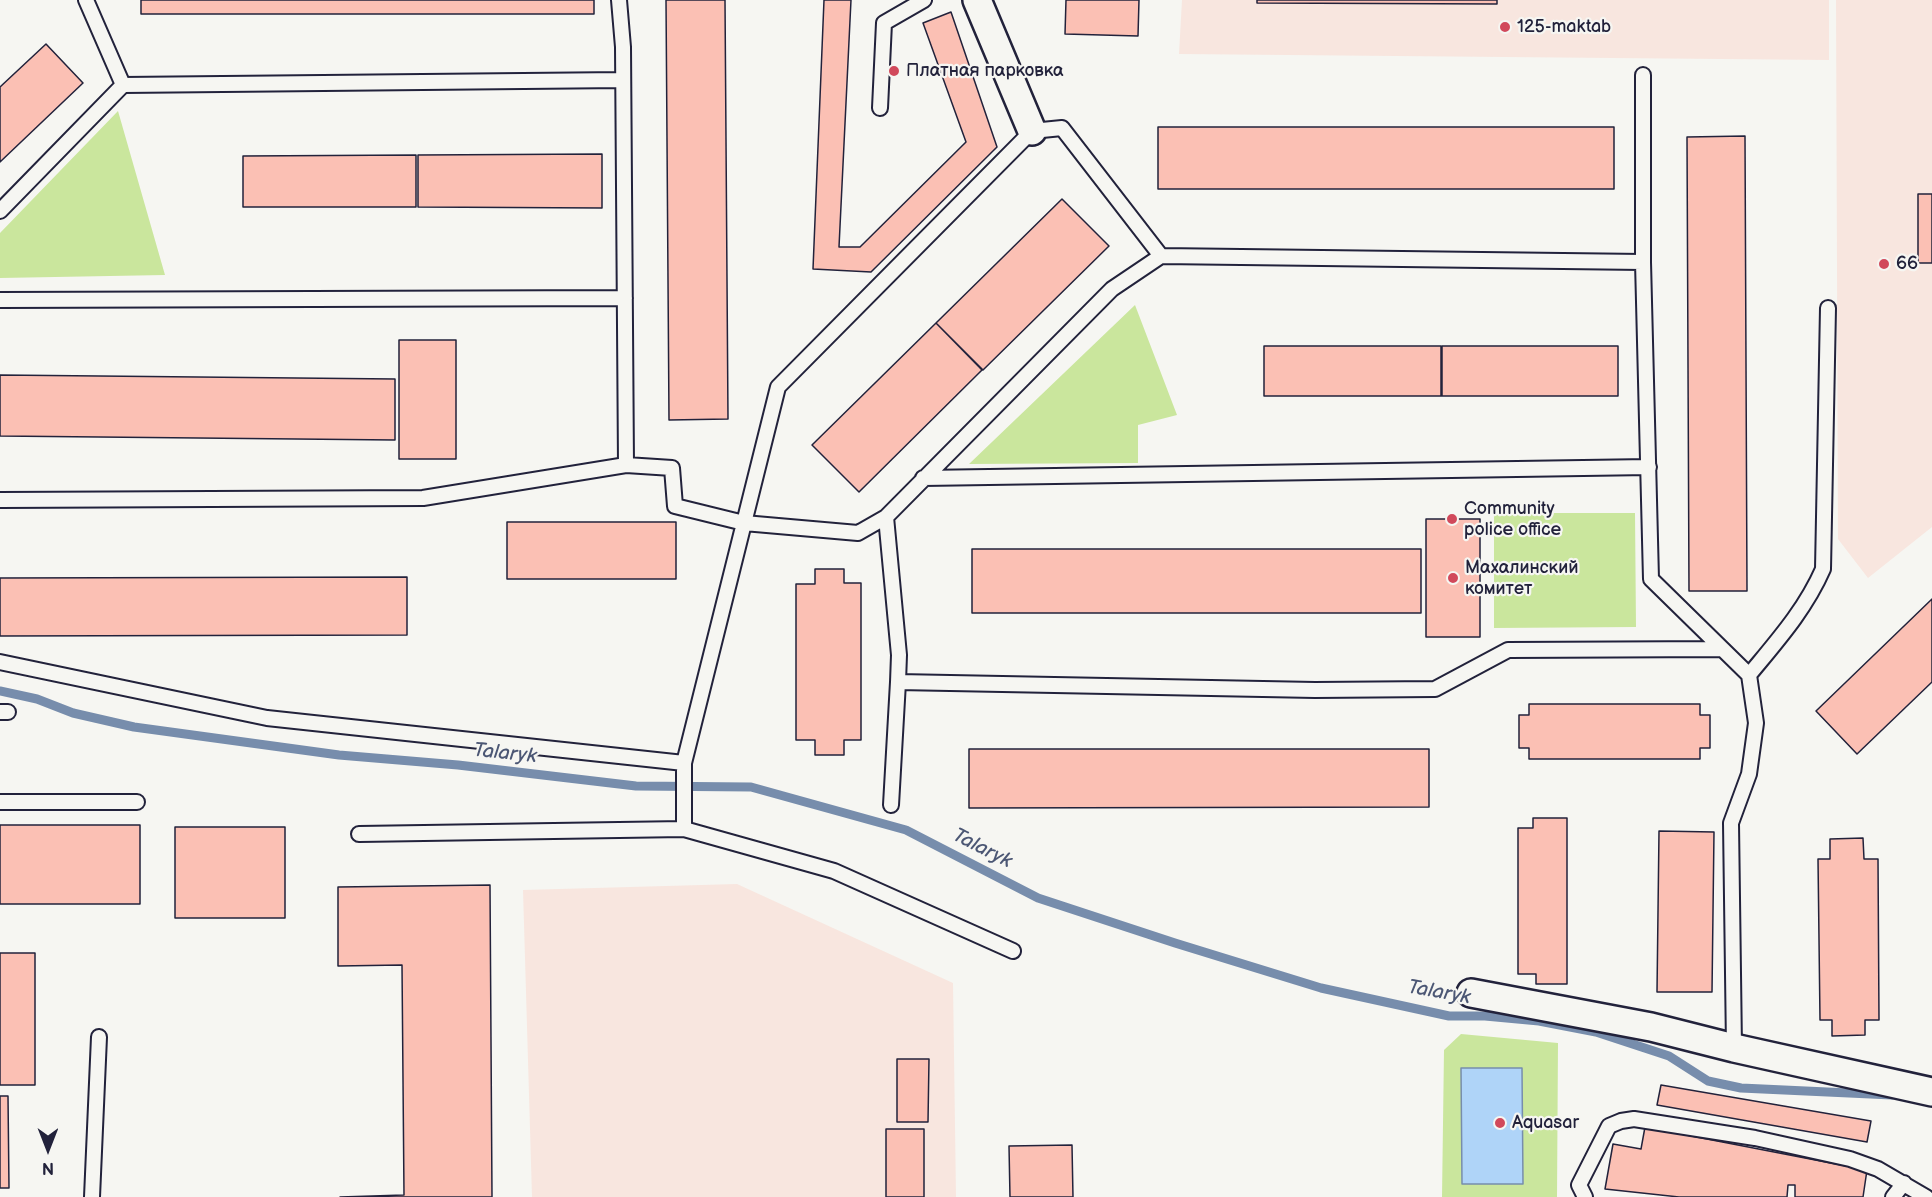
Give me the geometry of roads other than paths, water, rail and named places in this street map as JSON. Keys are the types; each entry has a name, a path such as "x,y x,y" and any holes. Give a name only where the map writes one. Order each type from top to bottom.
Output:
{"street":[{"path":"977,0 1032,131"},
{"path":"1471,993 1651,1027 1932,1092"}],"lane":[{"path":"86,0 123,85"},
{"path":"619,0 623,47 626,465"},
{"path":"880,108 884,23 924,0"},
{"path":"1643,75 1643,262 1651,579 1749,675 1756,723 1749,774 1731,823 1734,1048"},
{"path":"0,211 123,85 623,80"},
{"path":"684,829 684,763 778,387 1032,131 1062,128 1161,256"},
{"path":"0,500 423,498 626,465 672,468 675,506 744,523 858,533 886,517 1112,289 1161,256 1643,262"},
{"path":"0,300 625,298"},
{"path":"1749,675 1793,622 1812,593 1823,569 1828,308"},
{"path":"923,478 1649,467"},
{"path":"886,517 899,655 891,805"},
{"path":"898,682 1315,690 1435,689 1508,650 1722,648"},
{"path":"0,662 267,718 684,763"},
{"path":"0,802 137,802"},
{"path":"359,834 684,829 834,871 1013,951"},
{"path":"92,1197 99,1037"},
{"path":"1584,1197 1579,1185 1609,1126 1634,1119 1755,1138 1850,1159 1878,1169 1926,1197"},
{"path":"1893,1197 1904,1183"}],"water":[{"path":"1461,1068 1522,1068 1523,1184 1462,1184"}],"waterway":[{"name":"Talaryk","path":"0,691 37,699 73,713 134,727 339,755 458,765 636,786 751,787 906,830 1038,898 1321,988 1449,1016 1485,1016 1539,1021 1596,1032 1669,1056 1708,1081 1741,1088 1892,1095"}],"place":[{"name":"125-maktab","path":"1505,27"},
{"name":"Платная парковка","path":"894,71"},
{"name":"66","path":"1884,264"},
{"name":"Community police office","path":"1452,519"},
{"name":"Махалинский комитет","path":"1453,578"},
{"name":"Aquasar","path":"1500,1123"}]}
